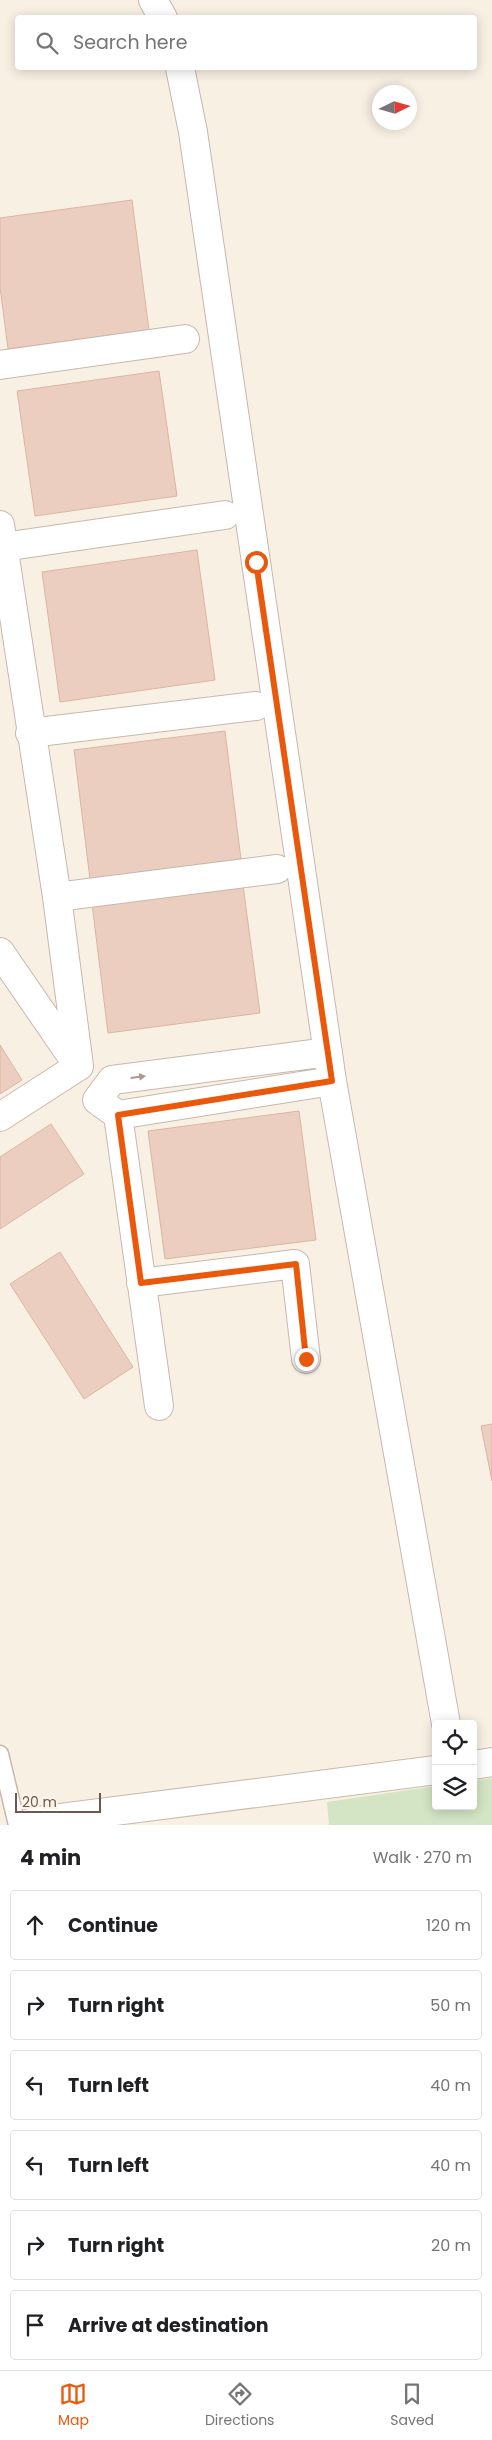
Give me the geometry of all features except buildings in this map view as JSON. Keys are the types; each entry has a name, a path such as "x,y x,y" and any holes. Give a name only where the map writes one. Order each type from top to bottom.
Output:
{"street":[{"path":"153,0 161,15"},
{"path":"180,70 193,132 332,1081 445,1720"},
{"path":"0,365 185,339"},
{"path":"78,1066 56,897 2,536 225,515"},
{"path":"30,733 256,706"},
{"path":"56,897 277,869"},
{"path":"0,952 78,1066 104,1091"},
{"path":"328,1052 112,1080 97,1100 118,1115 332,1081"},
{"path":"0,1116 78,1066"},
{"path":"118,1115 159,1406"},
{"path":"141,1283 296,1264 306,1359"},
{"path":"477,1764 492,1762"},
{"path":"29,1824 432,1771"}],"lane":[{"path":"0,1754 29,1824"}],"green space":[{"path":"492,1778 492,1825 329,1825 327,1802 432,1787 432,1810 477,1810 477,1780"}],"route":[{"path":"256,562 332,1081 118,1115 141,1283 296,1264 306,1359"}]}
